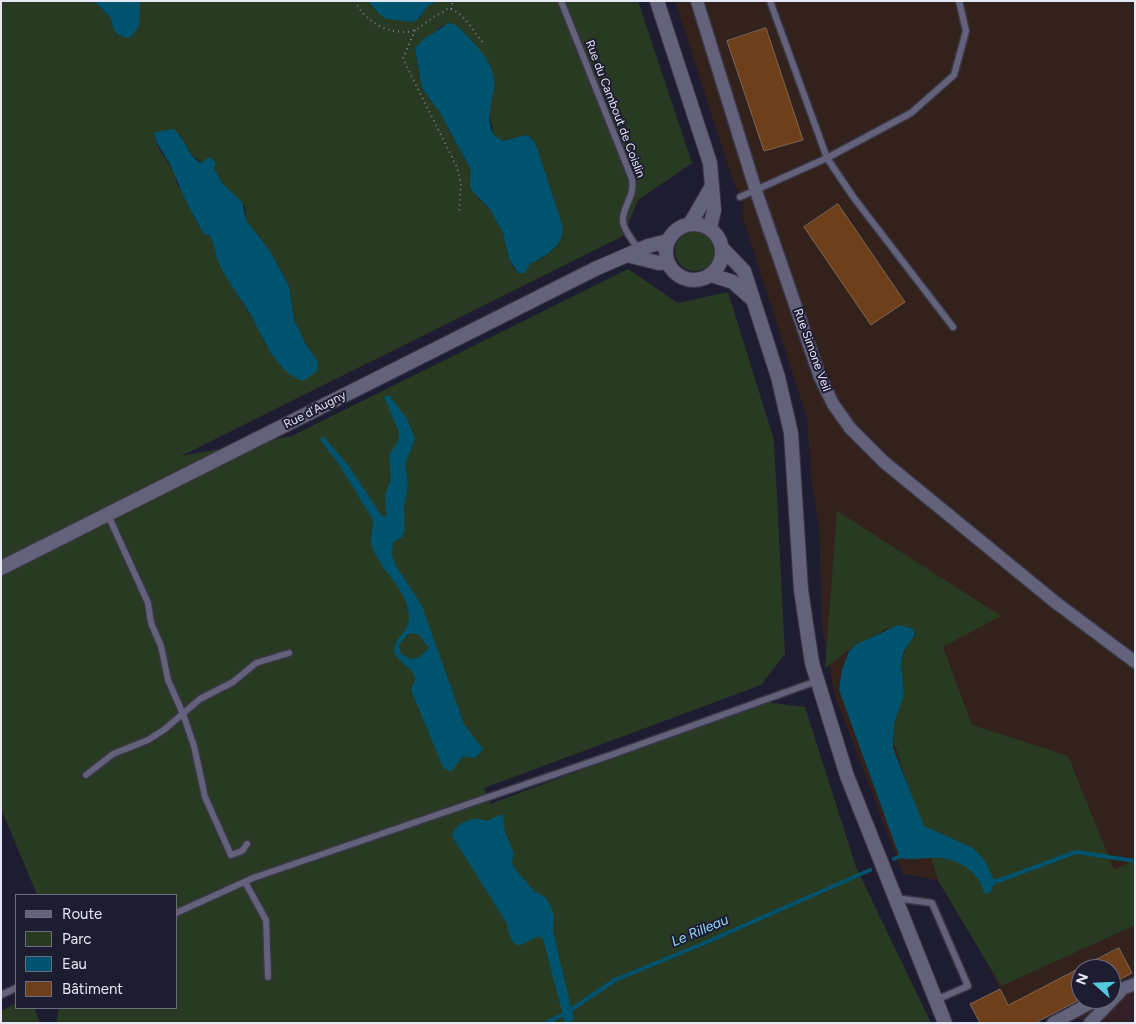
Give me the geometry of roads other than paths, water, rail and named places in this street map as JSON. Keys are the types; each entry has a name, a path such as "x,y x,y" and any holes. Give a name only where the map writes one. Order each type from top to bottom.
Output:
{"main road":[{"path":"657,1 710,163 714,210 710,228"},
{"path":"690,224 713,185"},
{"path":"722,249 720,265 711,275 697,281 679,277 667,262 668,241 677,229 690,224 702,225 710,228 716,234 722,249 744,271 778,377 791,433 801,590 805,628 817,681 847,776 945,1023"},
{"name":"Rue d'Augny","path":"1,568 597,268 668,241"},
{"path":"635,253 659,264 667,262"},
{"path":"711,275 733,282 742,288 754,301"}],"street":[{"name":"Rue Simone Veil","path":"697,1 756,191 820,377 833,404 850,428 884,462 962,527 1135,662"},
{"path":"1121,990 1135,984"},
{"path":"1053,1023 1067,1020 1083,1009"},
{"path":"1090,1023 1102,1009"}],"lane":[{"name":"Rue du Cambout de Coislin","path":"561,1 632,179 633,188 623,214 622,223 635,253"},
{"path":"770,1 827,158 854,198 953,327"},
{"path":"740,197 827,158 911,113 954,75 966,31 959,1"},
{"path":"108,515 148,603 151,623 161,646 168,680 194,746 204,797 231,855 242,851 247,844"},
{"path":"86,775 113,754 148,740 200,699 233,682 256,663 289,653"},
{"path":"178,912 245,882 817,681"},
{"path":"245,882 266,920 268,977"},
{"path":"895,898 932,903 968,986 936,1000"},
{"path":"1,995 15,988"}],"water":[{"path":"94,1 140,1 139,26 131,37 123,37 116,33 112,26 111,18"},
{"path":"368,1 440,1 429,5 417,20 412,22 387,19 379,14"},
{"path":"449,23 456,25 476,45 492,70 494,89 489,117 493,134 502,141 527,135 535,142 562,224 561,238 558,244 554,249 530,264 525,273 518,273 509,259 503,233 489,208 472,191 470,185 471,170 440,113 422,88 415,48 425,38"},
{"path":"173,129 181,137 196,160 201,163 209,157 216,163 214,168 222,183 242,202 246,220 270,251 289,286 294,319 305,343 318,362 317,371 303,381 284,369 269,350 246,307 224,273 212,240 209,235 204,234 191,211 154,134"},
{"path":"389,395 407,419 415,439 405,464 408,485 404,508 405,531 402,537 393,543 392,554 395,564 422,606 464,724 483,749 475,758 463,756 451,772 443,767 411,690 415,679 414,675 394,652 396,642 407,627 409,618 408,608 399,589 381,564 372,546 373,520 338,463 320,440 323,436 348,465 382,516 386,517 385,495 391,479 389,455 399,440 399,432 384,397","holes":["413,633 419,635 429,648 418,658 411,659 401,654 399,645 407,635"]},
{"path":"898,625 914,629 914,636 904,651 901,664 904,694 894,724 893,748 924,826 973,848 985,861 995,882 990,893 984,893 979,880 974,874 954,861 940,858 900,858 839,690 842,670 849,651 855,645"},
{"path":"503,815 505,833 514,853 512,862 515,869 534,891 545,897 551,906 554,917 553,931 574,1020 565,1023 543,939 539,936 518,946 515,944 510,936 506,922 452,836 457,827 466,821 482,819 487,821"}],"waterway":[{"name":"Le Rilleau","path":"990,881 995,882 1076,852 1135,861"},
{"name":"Le Rilleau","path":"894,859 903,855"},
{"name":"Le Rilleau","path":"546,1023 569,1011 615,980 870,870"}]}
